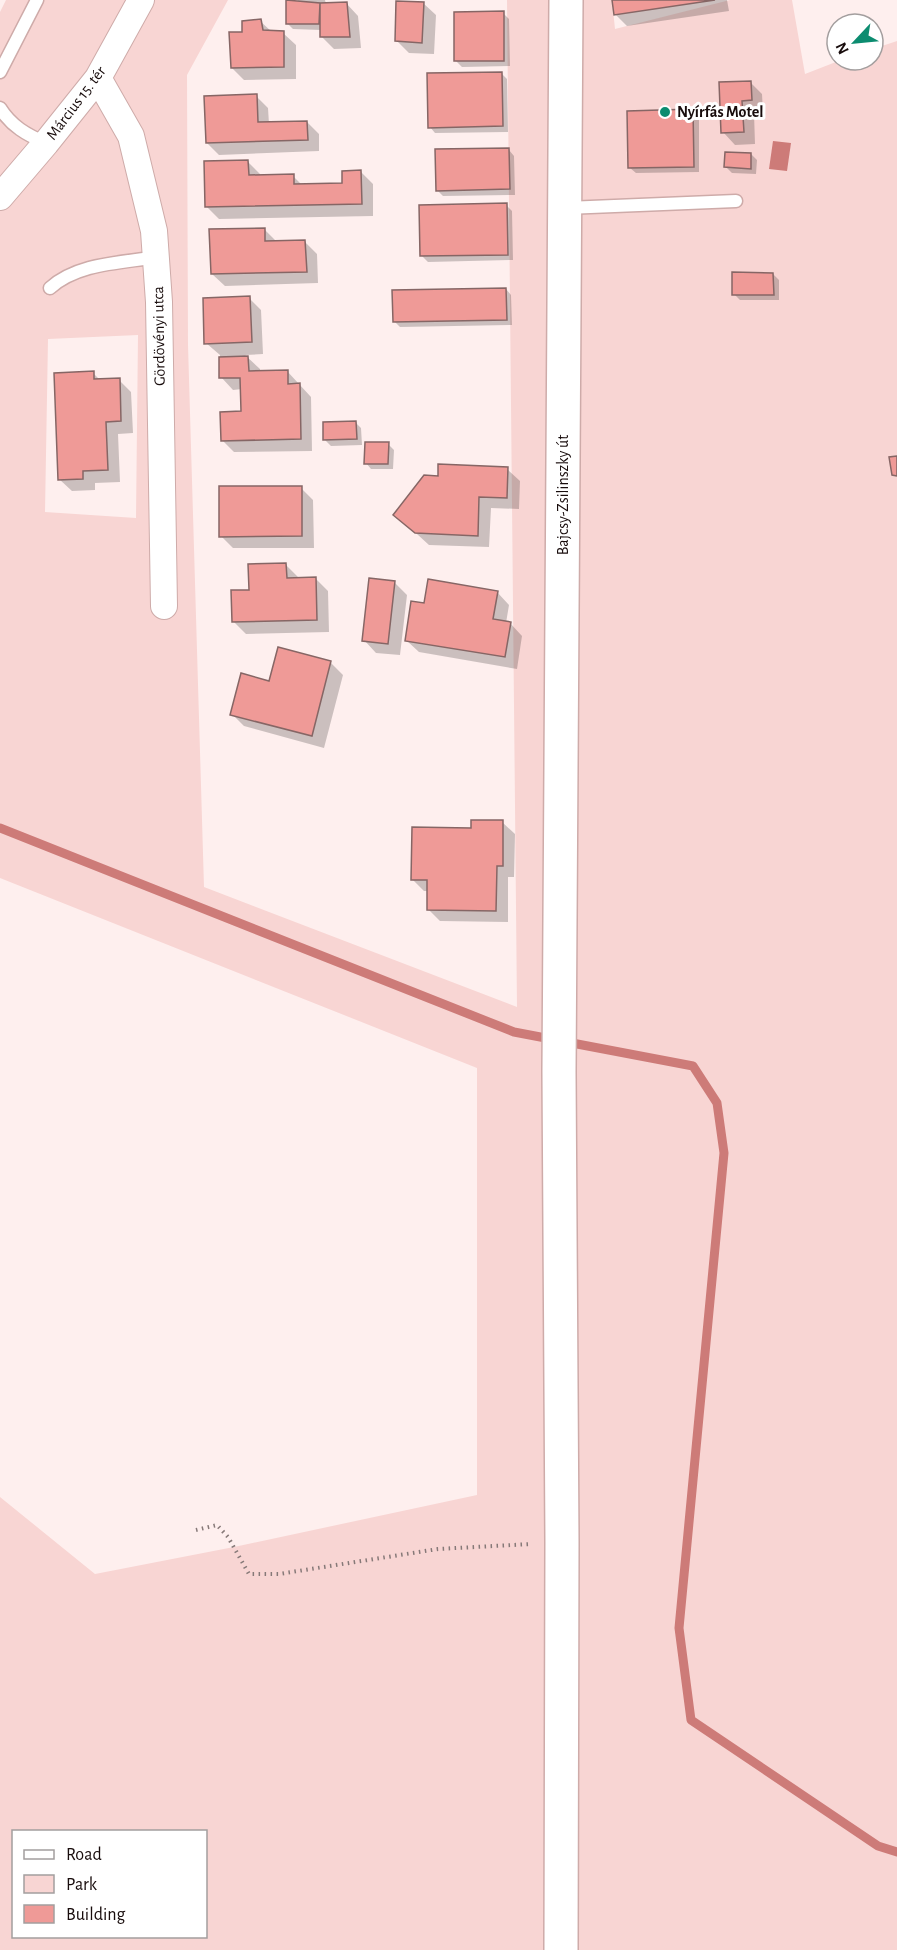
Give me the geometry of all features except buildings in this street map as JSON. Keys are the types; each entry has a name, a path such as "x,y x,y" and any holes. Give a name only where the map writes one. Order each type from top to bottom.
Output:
{"main road":[{"name":"Bajcsy-Zsilinszky út","path":"561,1950 562,1542 559,1072 566,0"}],"street":[{"name":"Március 15. tér","path":"0,197 98,78 141,0"},
{"name":"Gördövényi utca","path":"98,78 131,136 154,231 157,257 164,606"}],"lane":[{"path":"0,72 37,0"},
{"path":"0,108 10,122 26,134 46,143"},
{"path":"565,208 736,201"},
{"path":"50,288 61,278 80,270 157,257"}],"path":[{"path":"196,1530 217,1525 228,1537 249,1574 279,1574 438,1550 562,1542"}],"green space":[{"path":"6,0 228,0 187,75 188,345 204,887 517,1007 507,0 612,0 615,29 730,0 792,0 805,74 825,66 825,72 885,72 885,45 897,41 897,1950 0,1950 0,1497 95,1574 477,1495 477,1068 0,878 0,12","holes":["138,335 136,518 45,512 48,339"]}],"shaded area":[{"path":"773,141 791,143 787,171 769,169"}],"waterway":[{"path":"0,828 514,1032 693,1066 717,1103 724,1153 679,1628 691,1720 878,1846 897,1852"}],"place":[{"name":"Nyírfás Motel","path":"665,112"}]}
